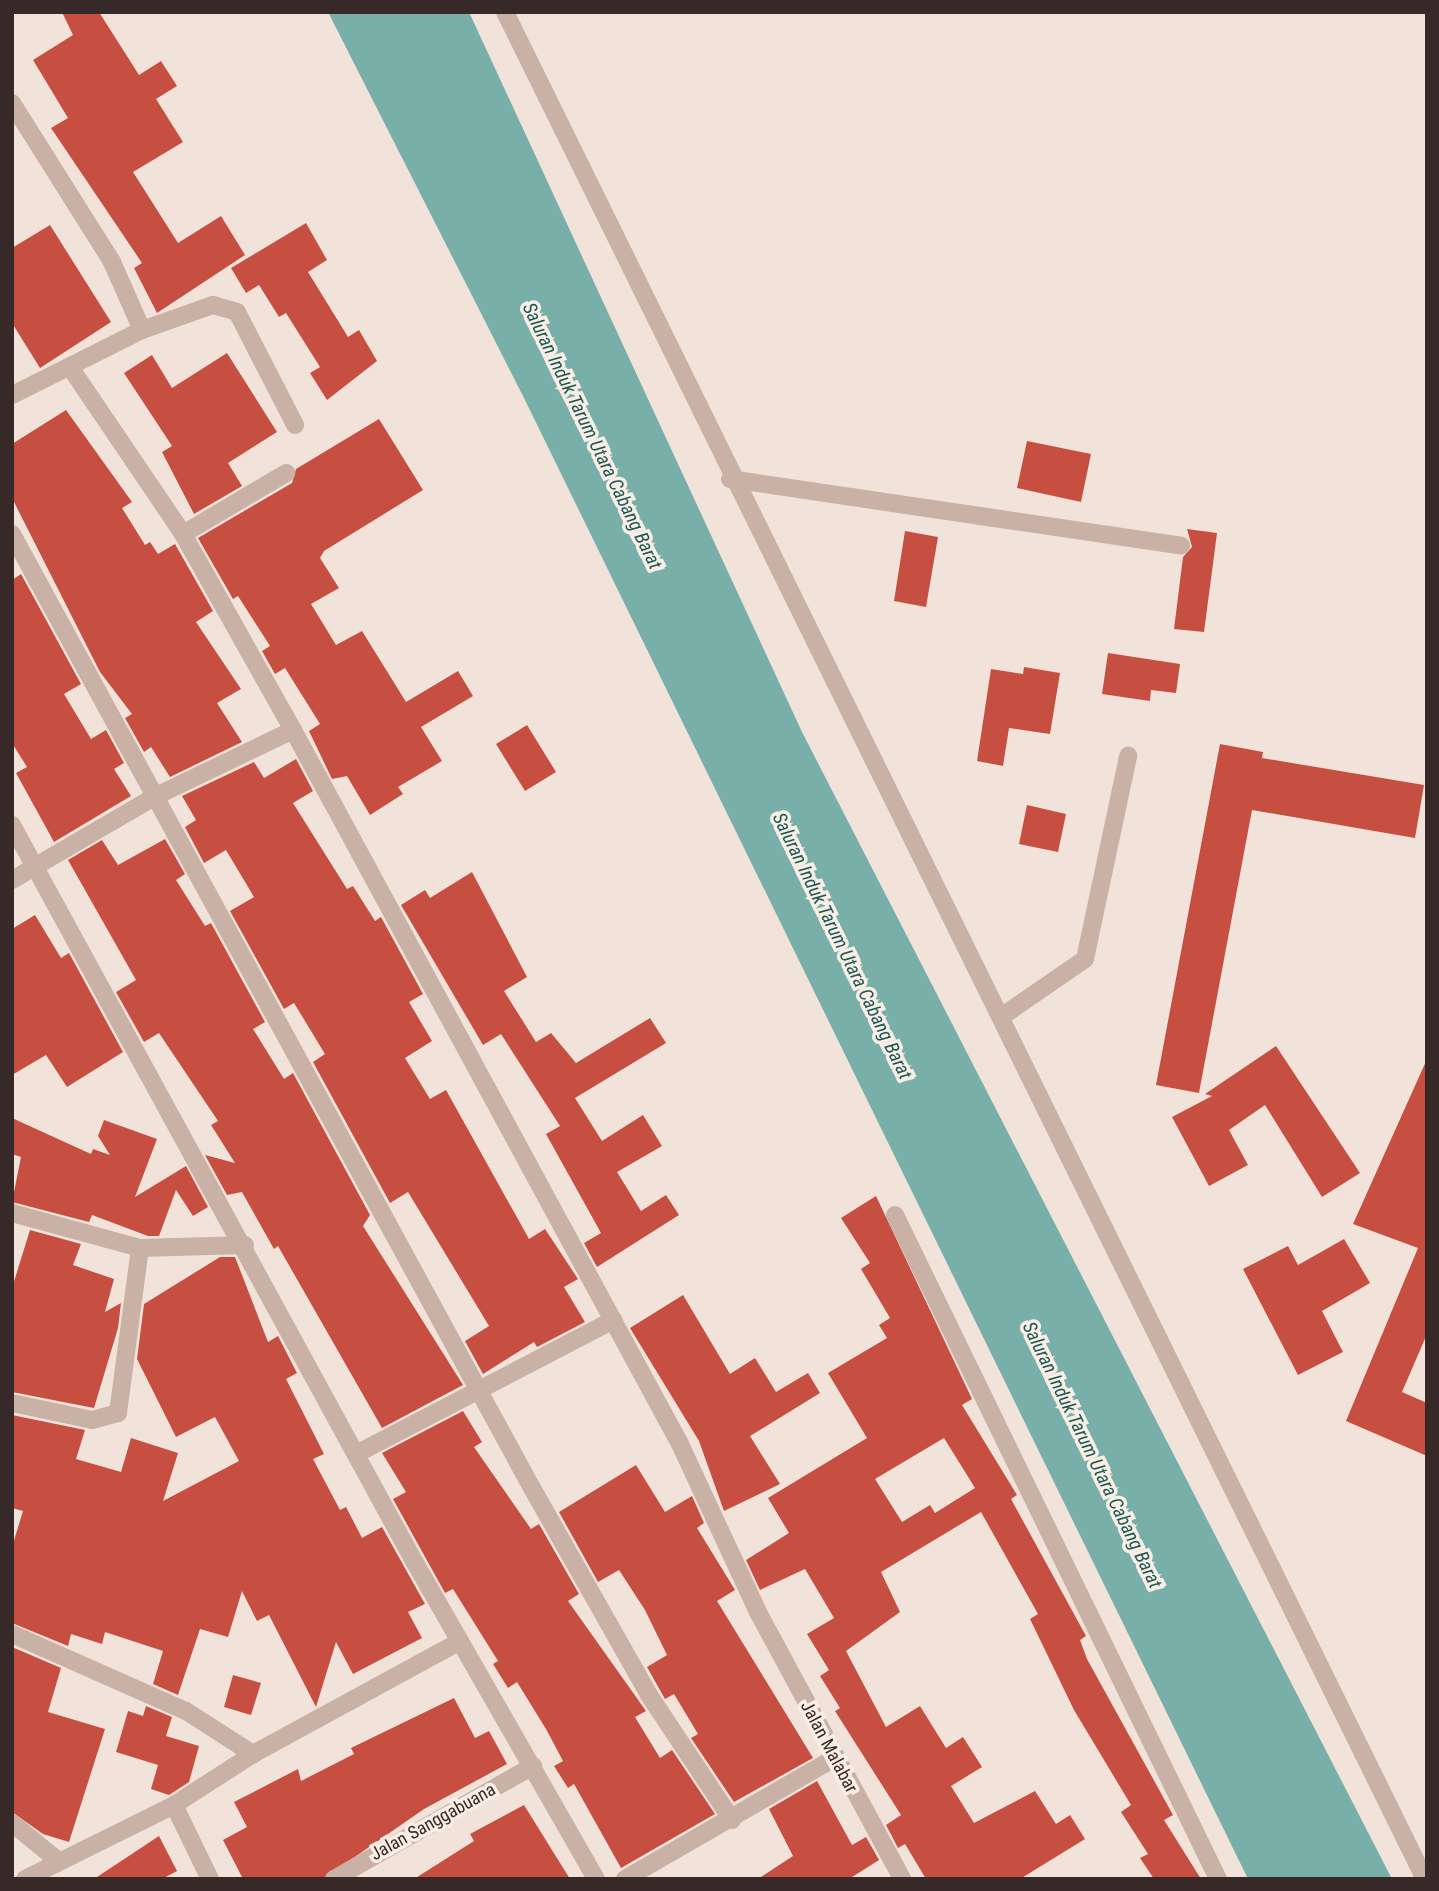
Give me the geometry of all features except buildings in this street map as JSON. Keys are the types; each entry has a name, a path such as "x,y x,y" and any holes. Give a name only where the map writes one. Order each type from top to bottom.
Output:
{"street":[{"path":"505,12 730,479 1002,1017 1425,1879"},
{"path":"12,103 112,262 142,330"},
{"path":"14,391 70,367 142,330 213,305 237,312 295,425"},
{"name":"Jalan Malabar","path":"70,367 183,534 293,730 680,1444 758,1614 902,1879"},
{"path":"183,534 286,473"},
{"path":"730,479 1181,546"},
{"path":"12,534 649,1695 732,1820"},
{"path":"12,880 156,796 293,730"},
{"path":"1002,1017 1085,959 1128,756"},
{"path":"12,825 245,1245 460,1641 596,1879"},
{"path":"12,1213 140,1248 245,1245"},
{"path":"895,1215 1218,1879"},
{"path":"12,1403 92,1420 118,1413 140,1248"},
{"path":"358,1453 613,1320"},
{"path":"12,1634 186,1712 253,1754"},
{"path":"25,1879 57,1860 174,1805 253,1754 460,1641"},
{"path":"625,1879 732,1820 835,1758"},
{"name":"Jalan Sanggabuana","path":"334,1879 533,1766"},
{"path":"174,1805 209,1879"},
{"path":"12,1823 57,1860"}],"water":[{"name":"Saluran Induk Tarum Utara Cabang Barat","path":"328,12 469,12 802,732 1392,1879 1248,1879 525,400"}]}
